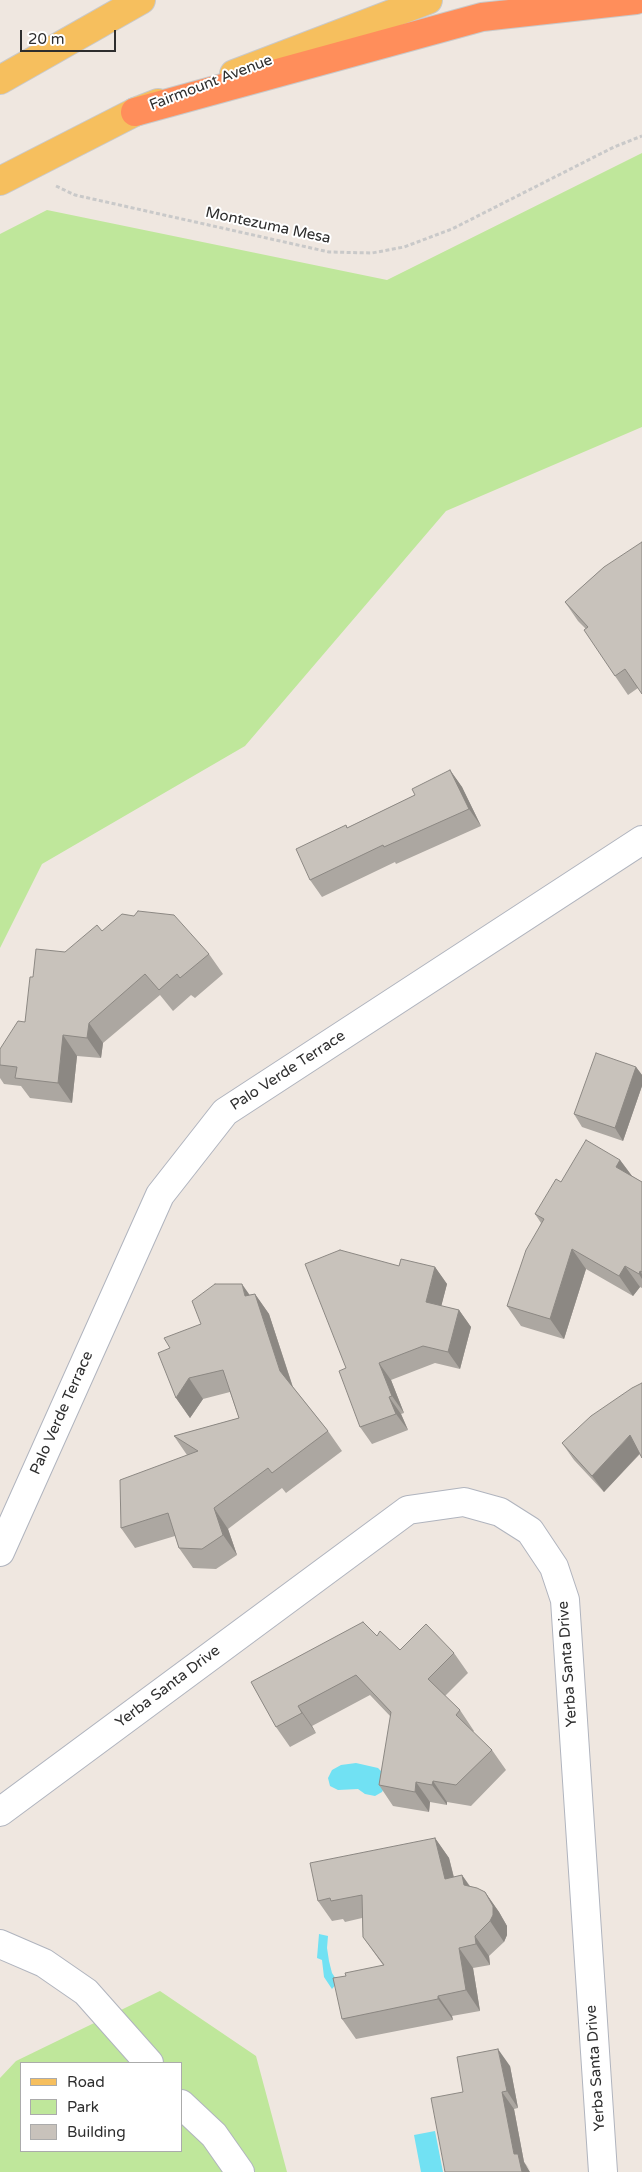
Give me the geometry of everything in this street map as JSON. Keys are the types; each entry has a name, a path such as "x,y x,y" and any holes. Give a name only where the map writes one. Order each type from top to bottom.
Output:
{"highway":[{"path":"135,112 482,17 636,0"}],"main road":[{"path":"0,80 141,0"},
{"name":"Fairmount Avenue","path":"11,175 135,112 428,0"}],"street":[{"name":"Palo Verde Terrace","path":"0,1552 160,1195 225,1112 642,840"},
{"name":"Yerba Santa Drive","path":"0,1812 408,1510 464,1502 500,1512 530,1531 554,1567 565,1600 603,2172"},
{"path":"0,1944 44,1964 86,1992 148,2062"},
{"path":"182,2105 214,2135 240,2172"}],"path":[{"name":"Montezuma Mesa","path":"11,175 75,195 329,252 372,253 404,247 452,229 614,148 642,136"}],"green space":[{"path":"642,153 642,427 446,511 245,746 42,864 0,948 0,234 47,210 387,280"},
{"path":"160,1991 256,2056 287,2172 0,2172 0,2078 16,2061"}],"water":[{"path":"356,1763 378,1768 385,1775 386,1784 382,1792 375,1796 365,1794 358,1789 338,1790 330,1786 328,1778 332,1770 341,1765"},
{"path":"319,1934 328,1936 329,1961 332,1973 338,1982 332,1989 324,1977 322,1960 317,1958"},
{"path":"435,2131 443,2172 421,2172 414,2135"}],"building":[{"path":"642,542 642,694 625,669 615,676 584,630 588,627 565,602 604,567"},
{"path":"450,770 469,809 384,847 383,845 310,880 296,849 346,825 347,828 415,795 412,789"},
{"path":"138,911 174,915 209,954 180,978 177,974 159,990 145,974 89,1023 87,1038 63,1035 58,1083 15,1078 17,1067 0,1065 0,1049 18,1021 25,1022 30,977 33,977 36,949 65,952 97,925 102,931 122,914 134,916"},
{"path":"596,1053 636,1067 615,1128 574,1114"},
{"path":"586,1140 620,1160 616,1167 642,1182 642,1272 640,1271 639,1274 625,1266 619,1276 572,1249 550,1319 507,1306 526,1250 544,1219 535,1214 556,1179 561,1182"},
{"path":"340,1250 399,1266 401,1259 435,1267 426,1302 459,1310 448,1352 423,1346 379,1363 392,1396 389,1397 396,1414 360,1427 339,1371 346,1368 305,1264"},
{"path":"215,1284 242,1284 245,1296 255,1294 280,1371 328,1431 272,1473 268,1468 214,1508 223,1535 202,1549 179,1548 168,1513 121,1528 120,1480 198,1451 174,1436 239,1418 223,1370 189,1378 176,1398 158,1353 170,1348 164,1338 201,1324 192,1301"},
{"path":"642,1383 642,1458 630,1435 592,1476 562,1443 591,1416"},
{"path":"363,1622 377,1636 380,1631 400,1650 426,1624 454,1653 428,1679 460,1710 456,1715 492,1750 456,1785 433,1781 432,1785 416,1782 415,1792 379,1785 391,1712 356,1675 298,1706 302,1713 276,1727 251,1682"},
{"path":"435,1838 445,1879 462,1875 464,1885 485,1892 493,1906 493,1915 490,1921 475,1936 476,1944 459,1948 466,1990 438,1996 438,1999 342,2019 333,1978 346,1976 345,1973 384,1965 363,1937 362,1895 331,1901 330,1898 318,1901 310,1863"},
{"path":"498,2049 507,2091 502,2092 514,2154 518,2154 522,2172 445,2172 431,2098 463,2092 457,2057"}]}
